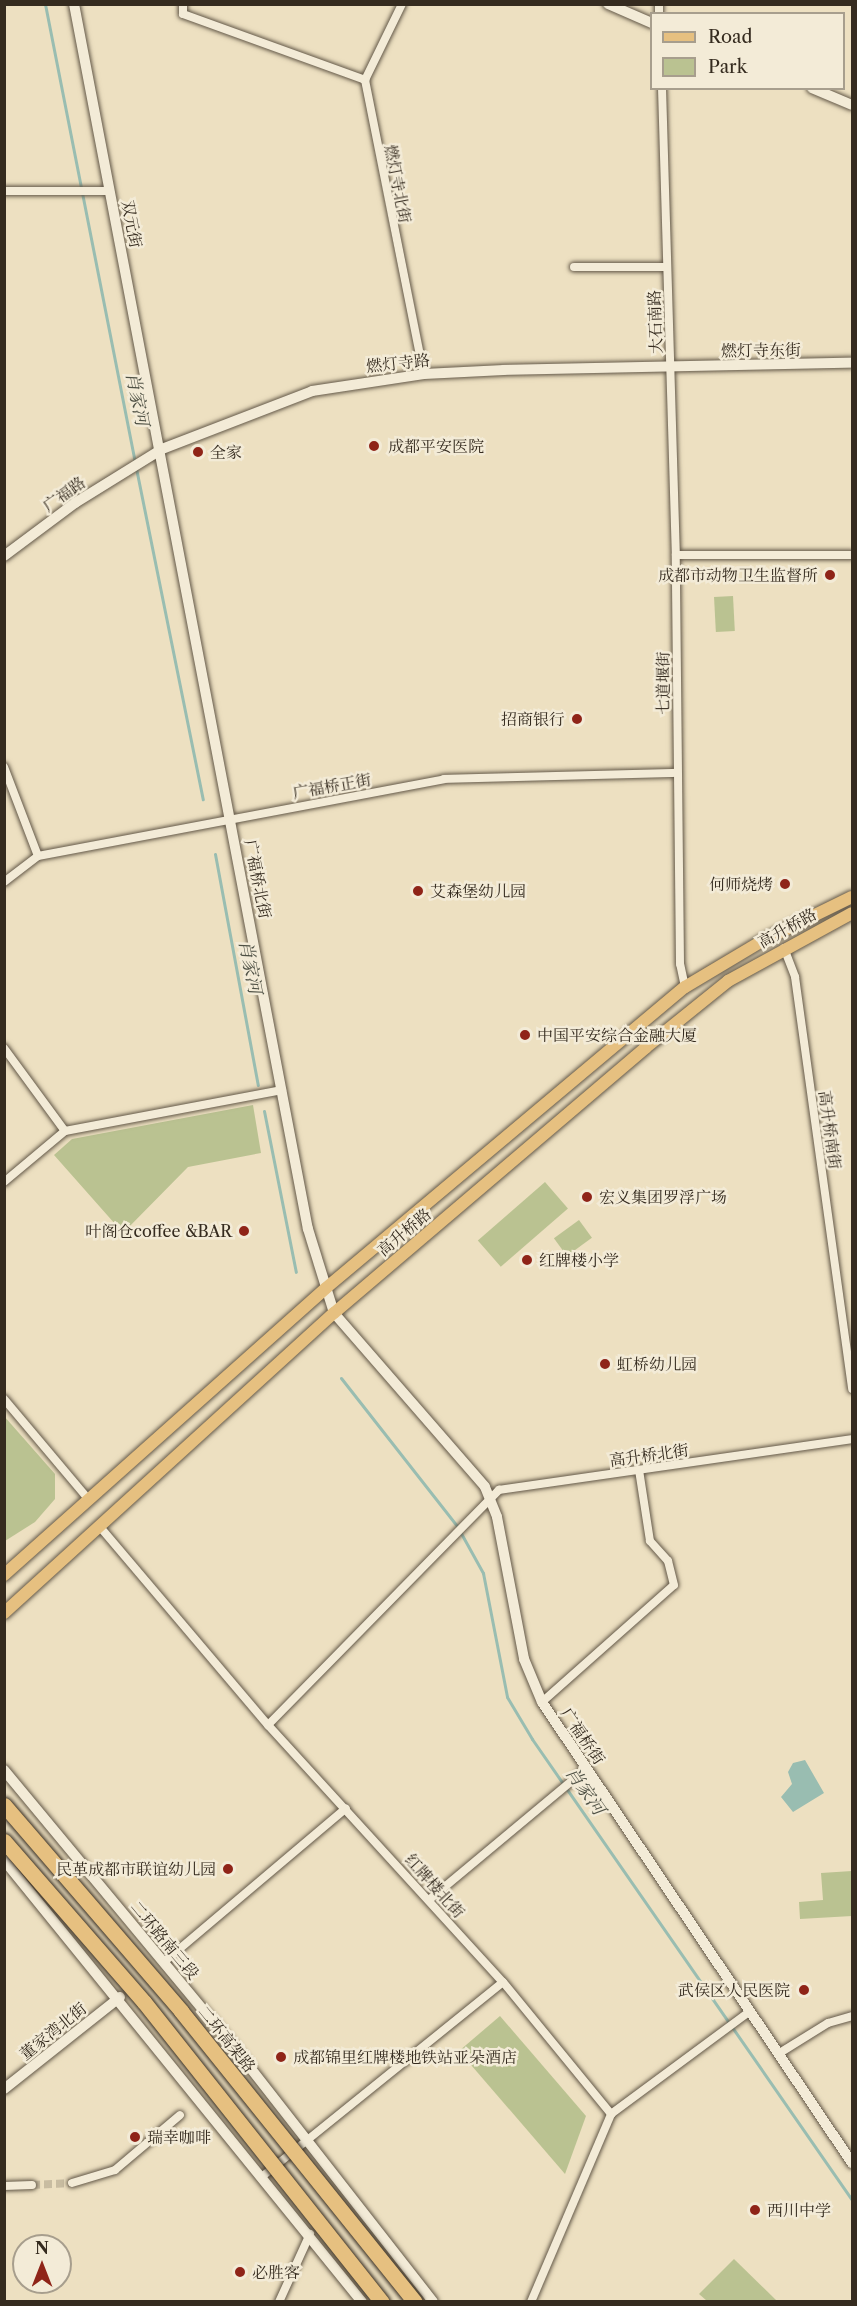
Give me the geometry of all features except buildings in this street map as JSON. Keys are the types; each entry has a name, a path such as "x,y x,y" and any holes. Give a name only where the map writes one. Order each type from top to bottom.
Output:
{"highway":[{"name":"二环高架路","path":"4,1805 182,2011 415,2301"},
{"path":"4,1841 144,2002 382,2301"}],"main road":[{"name":"双元街","path":"74,4 162,449"},
{"path":"608,4 650,23"},
{"path":"817,90 852,105"},
{"name":"燃灯寺东街","path":"670,366 852,363"},
{"name":"燃灯寺路","path":"144,460 162,449 312,392 424,374 670,366"},
{"name":"广福桥北街","path":"162,449 308,1229 334,1313"},
{"name":"广福路","path":"4,556 114,478 144,460"},
{"name":"高升桥路","path":"4,1575 326,1288 685,987 762,940 852,897"},
{"name":"高升桥路","path":"4,1613 334,1313 645,1048 728,981 784,947 852,913"},
{"name":"广福桥街","path":"334,1313 490,1496 524,1659 542,1702 852,2163"},
{"name":"二环路南三段","path":"4,1770 164,1962 433,2301"},
{"path":"4,1860 120,1997 264,2175 362,2301"},
{"name":"董家湾北街","path":"4,2089 120,1997"}],"street":[{"path":"183,4 183,14 365,80 402,4"},
{"name":"燃灯寺北街","path":"365,80 424,374"},
{"name":"大石南路","path":"662,90 676,555"},
{"path":"4,191 110,191"},
{"path":"574,267 666,267"},
{"path":"676,555 852,555"},
{"name":"七道堰街","path":"676,555 680,964 685,987"},
{"path":"4,767 38,856"},
{"name":"广福桥正街","path":"4,882 38,856 231,818 482,774 677,773"},
{"name":"高升桥南街","path":"784,947 795,977 852,1389"},
{"path":"4,1048 65,1131"},
{"path":"4,1182 65,1131 282,1090"},
{"path":"4,1399 89,1500"},
{"name":"高升桥北街","path":"490,1496 639,1470 852,1439"},
{"path":"542,1702 674,1585 668,1561 650,1541 639,1470"},
{"path":"268,1725 490,1496"},
{"name":"红牌楼北街","path":"100,1527 268,1725 430,1899 503,1982 611,2114"},
{"path":"430,1899 587,1768"},
{"path":"164,1962 346,1808"},
{"path":"264,2175 307,2143 503,1982"},
{"path":"531,2301 611,2114 750,2011"},
{"path":"778,2055 828,2023 852,2016"},
{"path":"72,2183 115,2170 180,2115"},
{"path":"4,2186 32,2185"},
{"path":"279,2301 310,2234"}],"green space":[{"path":"733,596 735,631 716,632 714,597"},
{"path":"253,1105 261,1153 188,1167 123,1233 54,1155 72,1139"},
{"path":"545,1182 568,1208 501,1267 478,1240"},
{"path":"579,1220 592,1238 567,1256 554,1238"},
{"path":"4,1416 55,1474 55,1499 35,1522 5,1541"},
{"path":"852,1871 852,1916 800,1919 799,1902 823,1900 821,1873"},
{"path":"500,2016 586,2116 565,2174 459,2051"},
{"path":"734,2259 777,2301 707,2301 699,2294"}],"water":[{"path":"805,1760 824,1793 793,1812 781,1797 792,1784 788,1772 793,1763"}],"waterway":[{"name":"肖家河","path":"45,4 135,462"},
{"name":"肖家河","path":"136,468 203,799"},
{"name":"肖家河","path":"215,854 258,1085"},
{"name":"肖家河","path":"264,1111 296,1272"},
{"name":"肖家河","path":"341,1378 457,1526 483,1573 507,1697 532,1739 852,2200"}],"tunnel":[{"path":"32,2185 72,2183"}],"place":[{"name":"成都平安医院","path":"374,446"},
{"name":"全家","path":"198,452"},
{"name":"成都市动物卫生监督所","path":"830,575"},
{"name":"招商银行","path":"577,719"},
{"name":"何师烧烤","path":"785,884"},
{"name":"艾森堡幼儿园","path":"418,891"},
{"name":"中国平安综合金融大厦","path":"525,1035"},
{"name":"宏义集团罗浮广场","path":"587,1197"},
{"name":"叶阁仓coffee &BAR","path":"244,1231"},
{"name":"红牌楼小学","path":"527,1260"},
{"name":"虹桥幼儿园","path":"605,1364"},
{"name":"民革成都市联谊幼儿园","path":"228,1869"},
{"name":"武侯区人民医院","path":"804,1990"},
{"name":"成都锦里红牌楼地铁站亚朵酒店","path":"281,2057"},
{"name":"瑞幸咖啡","path":"135,2137"},
{"name":"西川中学","path":"755,2210"},
{"name":"必胜客","path":"240,2272"}]}
